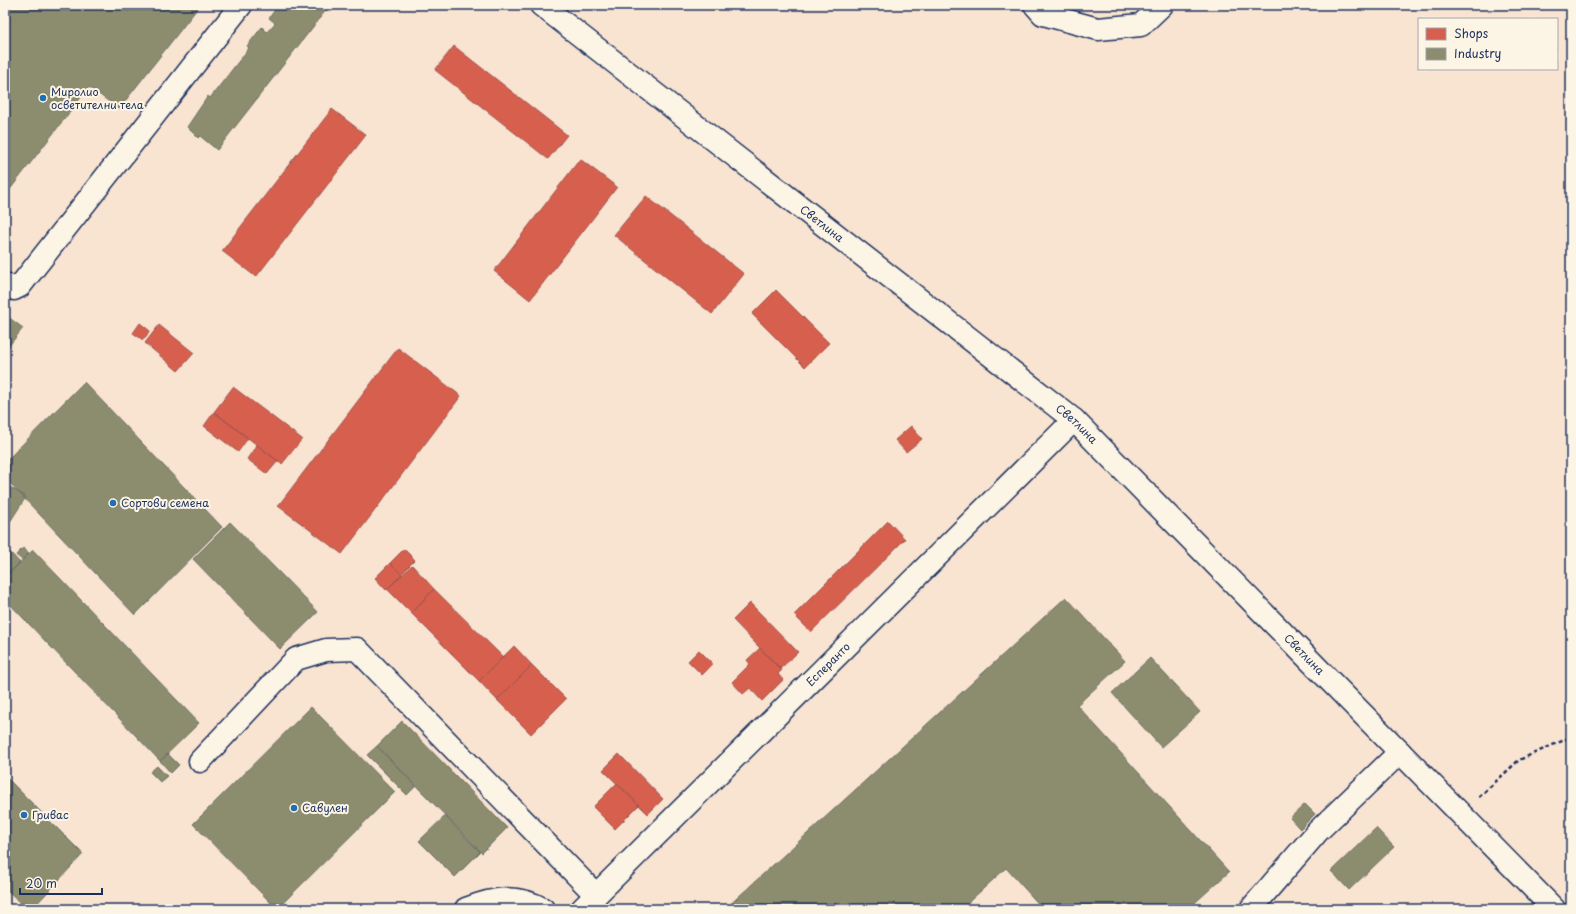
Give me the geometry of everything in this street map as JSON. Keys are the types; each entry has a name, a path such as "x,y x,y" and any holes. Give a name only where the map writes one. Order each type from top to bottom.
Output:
{"street":[{"path":"5,284 14,289 20,286 241,5"},
{"name":"Светлина","path":"541,5 1074,420 1554,909"},
{"path":"1035,5 1043,14 1098,29 1141,25 1162,5"},
{"name":"Есперанто","path":"589,902 1074,420"},
{"path":"200,761 296,659 326,650 357,649 589,902"},
{"path":"1251,909 1318,831 1400,752"},
{"path":"466,909 488,900 516,898 543,909"}],"path":[{"path":"1461,814 1519,760 1571,737"}],"shaded area":[{"path":"5,5 1571,5 1571,909 5,909"}],"building: Shops":[{"path":"454,46 567,135 548,159 435,70"},
{"path":"332,109 366,135 256,277 222,251"},
{"path":"580,159 617,187 530,300 494,271"},
{"path":"646,196 744,274 712,314 614,235"},
{"path":"776,290 829,343 805,367 752,314"},
{"path":"140,323 150,331 143,340 133,333"},
{"path":"159,325 194,353 178,371 145,343"},
{"path":"398,348 461,396 342,554 278,506"},
{"path":"233,387 302,439 282,464 214,412"},
{"path":"214,412 248,438 238,452 204,426"},
{"path":"911,426 922,439 906,452 895,440"},
{"path":"257,445 278,461 267,474 247,459"},
{"path":"888,521 905,539 811,632 794,615"},
{"path":"404,549 415,560 401,574 390,563"},
{"path":"390,563 402,575 386,590 375,578"},
{"path":"412,565 434,589 411,613 387,589"},
{"path":"434,589 503,657 479,681 411,613"},
{"path":"750,603 798,652 780,669 733,620"},
{"path":"514,646 532,665 497,700 479,681"},
{"path":"760,648 782,670 778,674 783,680 762,701 750,688 743,694 732,682 750,664 747,660"},
{"path":"699,650 713,664 702,675 688,661"},
{"path":"532,665 566,699 531,734 497,700"},
{"path":"619,754 663,799 648,814 603,770"},
{"path":"617,783 639,805 615,829 593,807"}],"building: Industry":[{"name":"Миролио осветителни тела","path":"5,5 200,5 119,109 89,87 5,196"},
{"path":"282,5 330,5 217,150 200,136 198,138 187,127 208,96 210,98 249,48 247,46 262,27 267,32 275,23 269,18 277,7 279,9"},
{"path":"8,317 23,328 5,351 5,321"},
{"name":"Сортови семена","path":"84,382 222,527 135,615 5,478 5,462"},
{"path":"5,484 26,497 6,528 5,528"},
{"path":"230,522 318,612 280,649 193,559"},
{"path":"23,548 29,553 22,560 16,555"},
{"path":"33,550 199,723 160,761 5,599 5,577"},
{"path":"10,552 20,563 7,575 5,573 5,557"},
{"path":"1066,597 1125,661 1077,705 1229,872 1188,909 1043,909 1006,868 961,909 725,909"},
{"path":"1150,658 1200,712 1161,747 1112,693"},
{"name":"Савулен","path":"311,707 395,792 277,909 193,824"},
{"path":"402,721 507,828 482,853 377,746"},
{"path":"377,746 416,786 407,795 367,755"},
{"path":"168,754 179,765 171,773 160,761"},
{"path":"157,766 167,776 160,782 150,772"},
{"name":"Гривас","path":"5,776 83,854 32,909 27,909 5,888"},
{"path":"1305,804 1315,814 1300,829 1290,818"},
{"path":"445,816 480,852 455,877 419,841"},
{"path":"1376,828 1394,847 1349,890 1331,871"}],"place":[{"name":"Миролио осветителни тела","path":"43,98"},
{"name":"Сортови семена","path":"113,503"},
{"name":"Савулен","path":"294,808"},
{"name":"Гривас","path":"24,815"}]}
